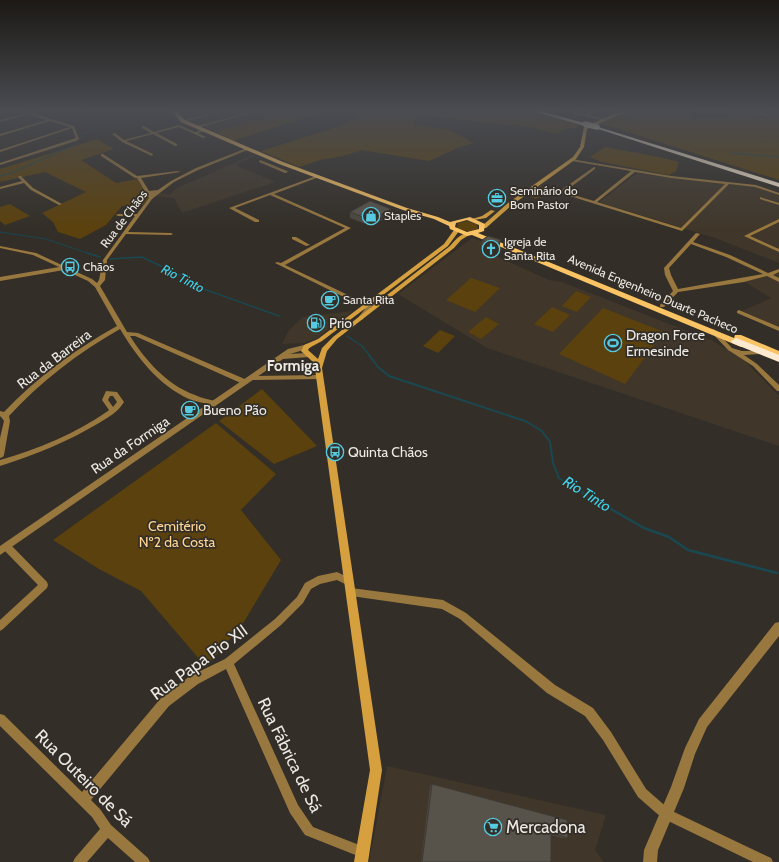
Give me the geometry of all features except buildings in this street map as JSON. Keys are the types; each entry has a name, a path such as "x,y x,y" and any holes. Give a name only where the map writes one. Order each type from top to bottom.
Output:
{"highway":[{"path":"672,149 779,183"},
{"path":"733,345 779,360"}],"main road":[{"path":"249,149 317,177 454,225 488,215 534,182 566,164"},
{"path":"308,356 316,357 324,351 335,338 470,234 483,228 498,213 575,157 580,149"},
{"name":"Avenida Engenheiro Duarte Pacheco","path":"474,219 482,224 483,228 492,238 779,354"},
{"path":"362,857 376,770 319,373 316,361 304,352 310,345 366,306 446,245 454,225"},
{"name":"Avenida Engenheiro Duarte Pacheco","path":"454,225 470,234 712,331 733,345 760,352 779,360"},
{"path":"310,345 320,345 324,351 319,373"}],"street":[{"path":"0,164 47,149"},
{"path":"140,149 152,155"},
{"name":"Rua de Chãos","path":"97,286 102,280 105,260 126,233 138,214 158,191 198,168 247,149"},
{"path":"102,155 114,162 131,176 139,178 198,168"},
{"path":"575,157 593,163 671,177 756,186 779,194"},
{"path":"575,157 593,163"},
{"path":"260,161 286,172"},
{"path":"273,166 281,163"},
{"path":"594,168 562,192 682,230 690,242 769,274 779,280"},
{"path":"595,202 634,171"},
{"path":"178,172 183,176"},
{"path":"20,177 24,182 40,194 60,204"},
{"path":"257,221 231,208 317,177"},
{"path":"139,178 151,198"},
{"path":"0,188 24,182"},
{"path":"682,230 728,183"},
{"path":"148,192 158,191"},
{"path":"271,194 349,228 279,264"},
{"path":"761,198 779,204"},
{"path":"118,215 138,214"},
{"path":"779,220 746,236 779,251"},
{"path":"279,264 345,226"},
{"path":"126,233 171,234"},
{"path":"676,291 666,268 698,234"},
{"path":"294,238 308,246"},
{"path":"0,247 34,254 90,280 97,286 138,354 149,367 173,388 196,400 213,403"},
{"path":"33,273 54,263"},
{"path":"279,264 366,306 370,306 384,300"},
{"path":"0,279 65,268"},
{"path":"662,306 676,291 769,274 779,270"},
{"path":"360,319 368,308 366,306"},
{"path":"739,312 779,329"},
{"name":"Rua da Barreira","path":"2,414 71,359 121,326"},
{"path":"127,334 136,334 248,380 319,373"},
{"name":"Rua da Formiga","path":"3,549 275,361 294,349 310,345"},
{"path":"733,345 747,353 755,365"},
{"path":"733,345 779,389"},
{"path":"747,353 760,352"},
{"name":"Rua da Formiga","path":"275,361 287,356 308,356"},
{"path":"196,400 202,411"},
{"path":"0,463 41,451 79,433 113,411"},
{"path":"0,455 7,421 2,414"},
{"path":"0,626 44,585 3,549"},
{"name":"Rua Papa Pio XII","path":"83,800 165,702 194,680 228,662 278,622 300,600 308,586 318,580 337,576 350,587 442,605 463,616 551,689 589,712 607,736 642,793 666,814 767,862"},
{"path":"650,862 651,850 689,752 703,723 779,627"},
{"name":"Rua Fábrica de Sá","path":"228,662 294,808 309,831 362,857"},
{"name":"Rua Outeiro de Sá","path":"0,719 96,813 107,829 144,862"},
{"path":"79,862 107,829"}],"shaded area":[{"path":"252,155 255,156 236,165 275,182 182,213 174,198 157,196 160,193 169,195 177,188"},
{"path":"637,173 757,187 779,195 779,263 715,238 599,202"},
{"path":"472,238 503,249 496,256 549,280 562,282 713,341 745,361 779,396 779,446 487,348 398,294"},
{"path":"779,273 779,327 742,311 771,298 745,282"},
{"name":"Prio","path":"353,311 317,338 304,343 282,344 289,330 303,317"},
{"path":"387,766 606,815 595,850 604,862 369,862"}],"green space":[{"path":"64,149 113,149 81,160 116,183 137,179 149,198 143,205 122,206 106,225 80,239 58,232 53,222 42,213 86,192 45,172 0,182 0,169"},
{"path":"267,149 455,149 429,161 362,150 343,156 320,160 299,167 261,151"},
{"path":"602,149 618,149 679,162 676,171 669,175 602,162 590,157"},
{"path":"682,149 779,149 779,180"},
{"path":"539,186 551,190 536,199 526,195"},
{"path":"10,204 30,216 5,225 0,221 0,207"},
{"path":"467,221 477,224 478,229 470,232 457,228 458,223"},
{"path":"471,278 500,288 475,312 446,300"},
{"path":"576,291 591,297 577,312 562,306"},
{"path":"552,307 570,315 553,332 534,324"},
{"name":"Dragon Force Ermesinde","path":"603,308 664,332 625,384 559,354"},
{"path":"486,317 499,324 481,339 468,332"},
{"path":"440,330 455,336 438,353 423,346"},
{"path":"262,389 317,446 274,464 219,421"},
{"name":"Cemitério Nº2 da Costa","path":"216,423 276,474 241,510 281,560 242,625 206,667 141,591 99,569 53,540"}],"waterway":[{"name":"Rio Tinto","path":"0,176 14,172 64,149"},
{"path":"731,153 779,157"},
{"name":"Rio Tinto","path":"0,232 46,239 88,253"},
{"name":"Rio Tinto","path":"88,253 100,257"},
{"name":"Rio Tinto","path":"110,259 142,257 184,277 190,284 279,316"},
{"name":"Rio Tinto","path":"347,336 362,346 370,356"},
{"name":"Rio Tinto","path":"369,355 378,367 389,376 525,421 542,431 550,442 553,463 559,478 572,487"},
{"name":"Rio Tinto","path":"571,486 644,528 669,537 688,550 777,573"}],"place":[{"name":"Seminário do Bom Pastor","path":"497,198"},
{"name":"Staples","path":"371,216"},
{"name":"Igreja de Santa Rita","path":"491,249"},
{"name":"Chãos","path":"70,267"},
{"name":"Santa Rita","path":"330,300"},
{"name":"Prio","path":"316,323"},
{"name":"Dragon Force Ermesinde","path":"613,343"},
{"name":"Bueno Pão","path":"190,410"},
{"name":"Quinta Chãos","path":"335,452"},
{"name":"Mercadona","path":"493,827"}],"district":[{"name":"Formiga","path":"293,366"}]}
